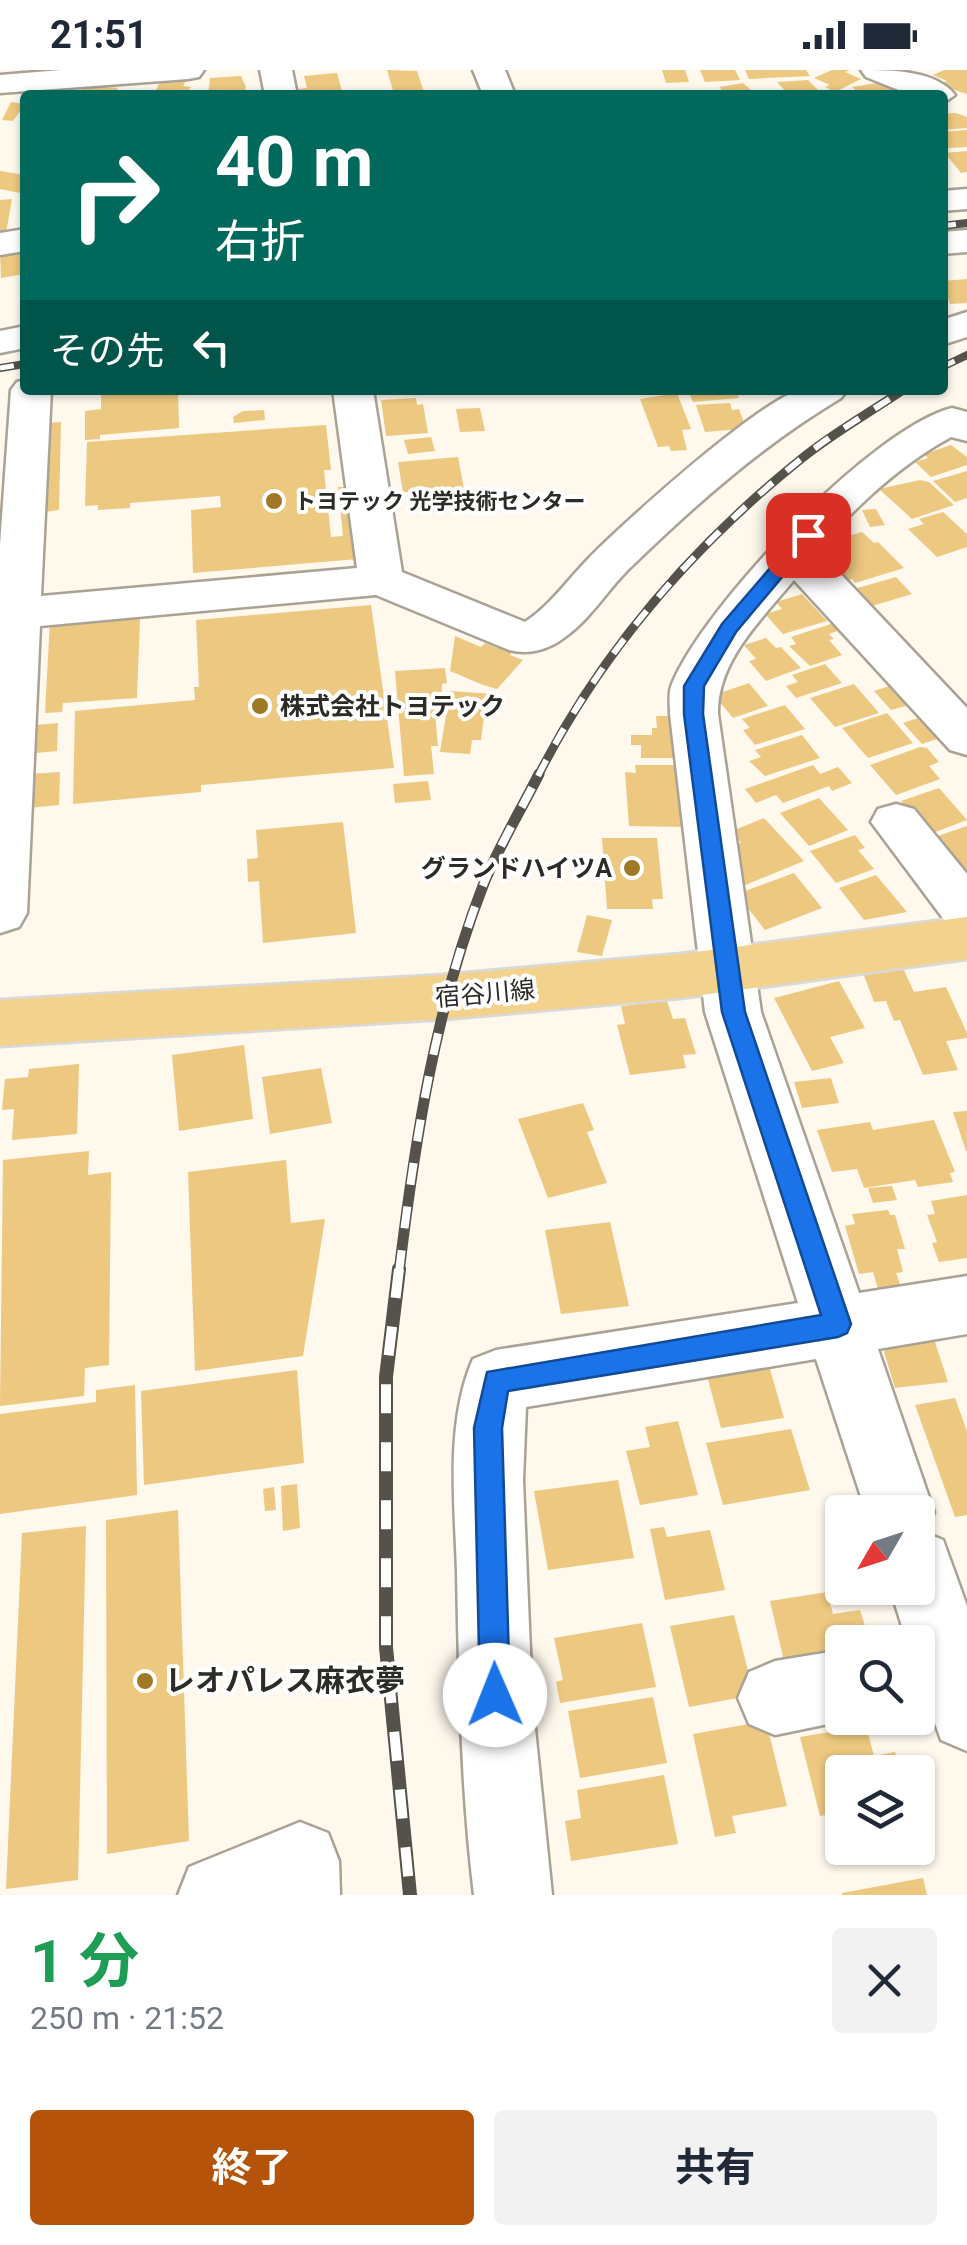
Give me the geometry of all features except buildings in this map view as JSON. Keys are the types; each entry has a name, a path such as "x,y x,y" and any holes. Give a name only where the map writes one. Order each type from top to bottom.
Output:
{"main road":[{"name":"宿谷川線","path":"0,1023 414,1000 726,971 967,938"}],"street":[{"path":"0,84 135,84 188,70"},
{"path":"876,70 926,90"},
{"path":"0,913 28,395"},
{"path":"354,395 381,580"},
{"path":"18,612 381,580 525,638 546,633 604,567 681,496 819,395"},
{"path":"894,1495 734,1012 694,714 694,686 728,628 826,514 918,438 952,420 967,429"},
{"path":"791,556 817,576 967,738"},
{"path":"896,822 967,911"},
{"path":"513,1895 502,1813 495,1695 488,1428 496,1380 967,1304"},
{"path":"927,1605 946,1687"},
{"path":"217,1895 300,1861 302,1895"}],"railway":[{"path":"948,225 967,223"},
{"path":"948,364 967,355"},
{"path":"0,368 20,365"},
{"path":"538,776 590,686 687,565 801,459 895,395"},
{"path":"399,1272 420,1124 452,978 484,883 539,774"},
{"path":"399,1269 386,1377 386,1647 410,1895"}],"place":[{"name":"トヨテック 光学技術センター","path":"274,501"},
{"name":"株式会社トヨテック","path":"260,706"},
{"name":"グランドハイツA","path":"632,868"},
{"name":"レオパレス麻衣夢","path":"145,1681"}],"route":[{"path":"495,1695 488,1428 496,1380 838,1324 734,1012 694,714 694,686 728,628 808,535"}]}
